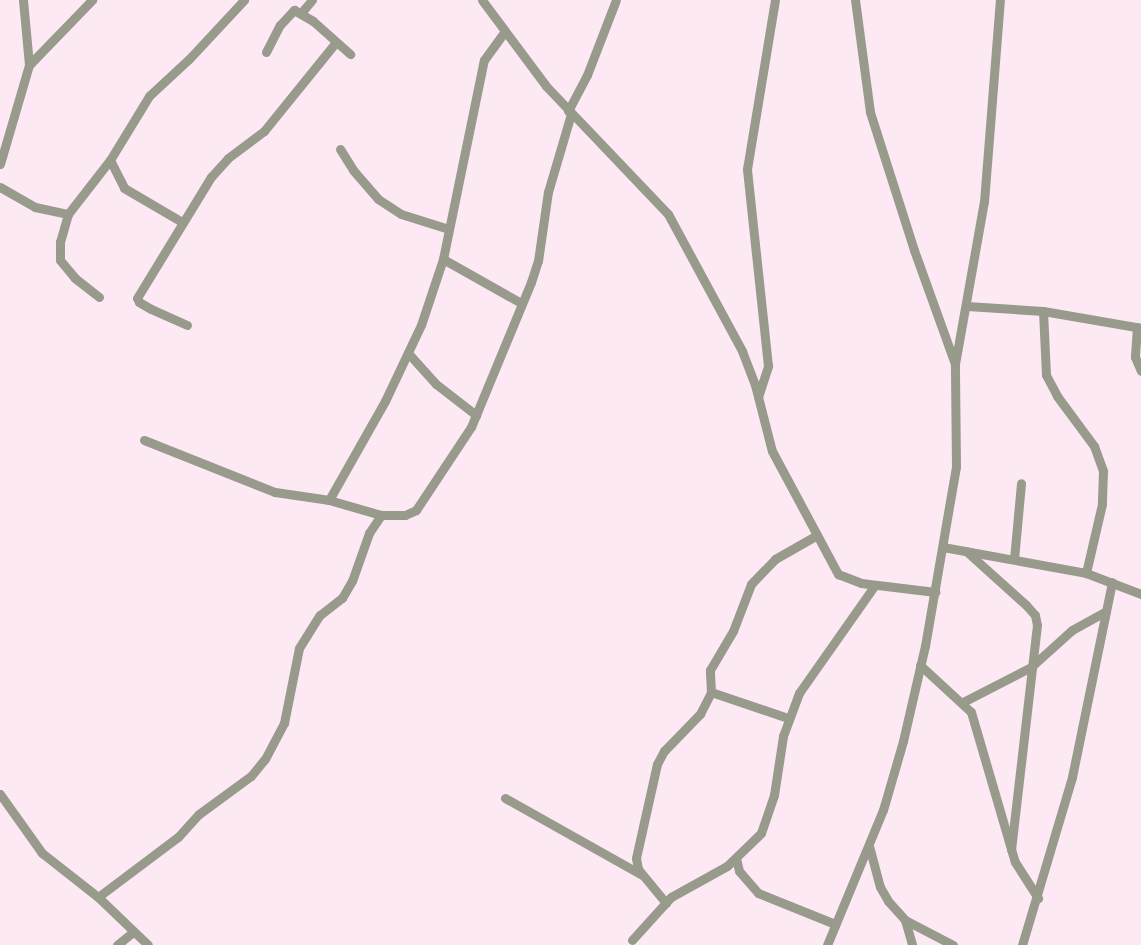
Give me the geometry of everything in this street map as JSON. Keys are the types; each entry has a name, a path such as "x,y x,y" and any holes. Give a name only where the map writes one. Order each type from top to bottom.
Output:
{"street":[{"path":"0,164 29,66 23,0"},
{"path":"29,66 92,0"},
{"path":"99,297 74,278 60,260 60,242 68,214 110,160 149,96 189,59 244,0"},
{"path":"301,13 312,0"},
{"path":"482,0 504,32 570,113 668,214 742,351 758,397 772,451 808,514 838,574 875,585 935,592"},
{"path":"144,440 267,489 329,500 381,515 405,515 416,510 476,415 537,268 548,192 570,113 616,0"},
{"path":"758,397 768,366 747,169 775,0"},
{"path":"855,0 870,112 914,250 955,364"},
{"path":"827,945 869,846 901,750 935,592 956,467 955,364 968,306 984,202 1000,0"},
{"path":"266,52 287,15 294,10 301,13 350,54"},
{"path":"329,500 408,353 443,259 484,60 504,32"},
{"path":"187,325 151,310 139,302 137,298 211,177 228,158 264,131 336,42"},
{"path":"340,149 353,170 378,200 401,214 449,230"},
{"path":"110,160 124,188 182,222"},
{"path":"0,187 35,207 68,214"},
{"path":"443,259 521,303"},
{"path":"968,306 1043,311 1139,328 1135,357 1141,371"},
{"path":"1043,311 1046,327 1046,375 1056,396 1094,446 1103,471 1102,504 1086,573"},
{"path":"408,353 436,384 476,415"},
{"path":"1014,559 1021,483"},
{"path":"98,897 178,837 199,814 251,776 265,759 284,723 299,648 320,616 342,598 352,581 369,533 381,515"},
{"path":"642,875 636,858 657,764 664,751 700,714 711,692 710,670 733,631 751,584 775,559 817,535"},
{"path":"943,548 1086,573 1141,594"},
{"path":"966,552 1035,615 1037,625 1011,850"},
{"path":"1022,945 1038,898 1072,777 1112,582"},
{"path":"632,940 666,903 736,858 761,833 774,795 788,718 811,674 875,585"},
{"path":"962,702 1031,668 1072,630 1106,611"},
{"path":"920,665 962,702 977,725 1011,850 1038,898"},
{"path":"711,692 788,718"},
{"path":"0,794 42,853 98,897 148,945"},
{"path":"505,798 642,875 666,903"},
{"path":"869,846 880,887 905,920 912,945"},
{"path":"736,858 739,872 758,893 835,924"},
{"path":"905,920 953,945"},
{"path":"117,945 133,932"}]}
